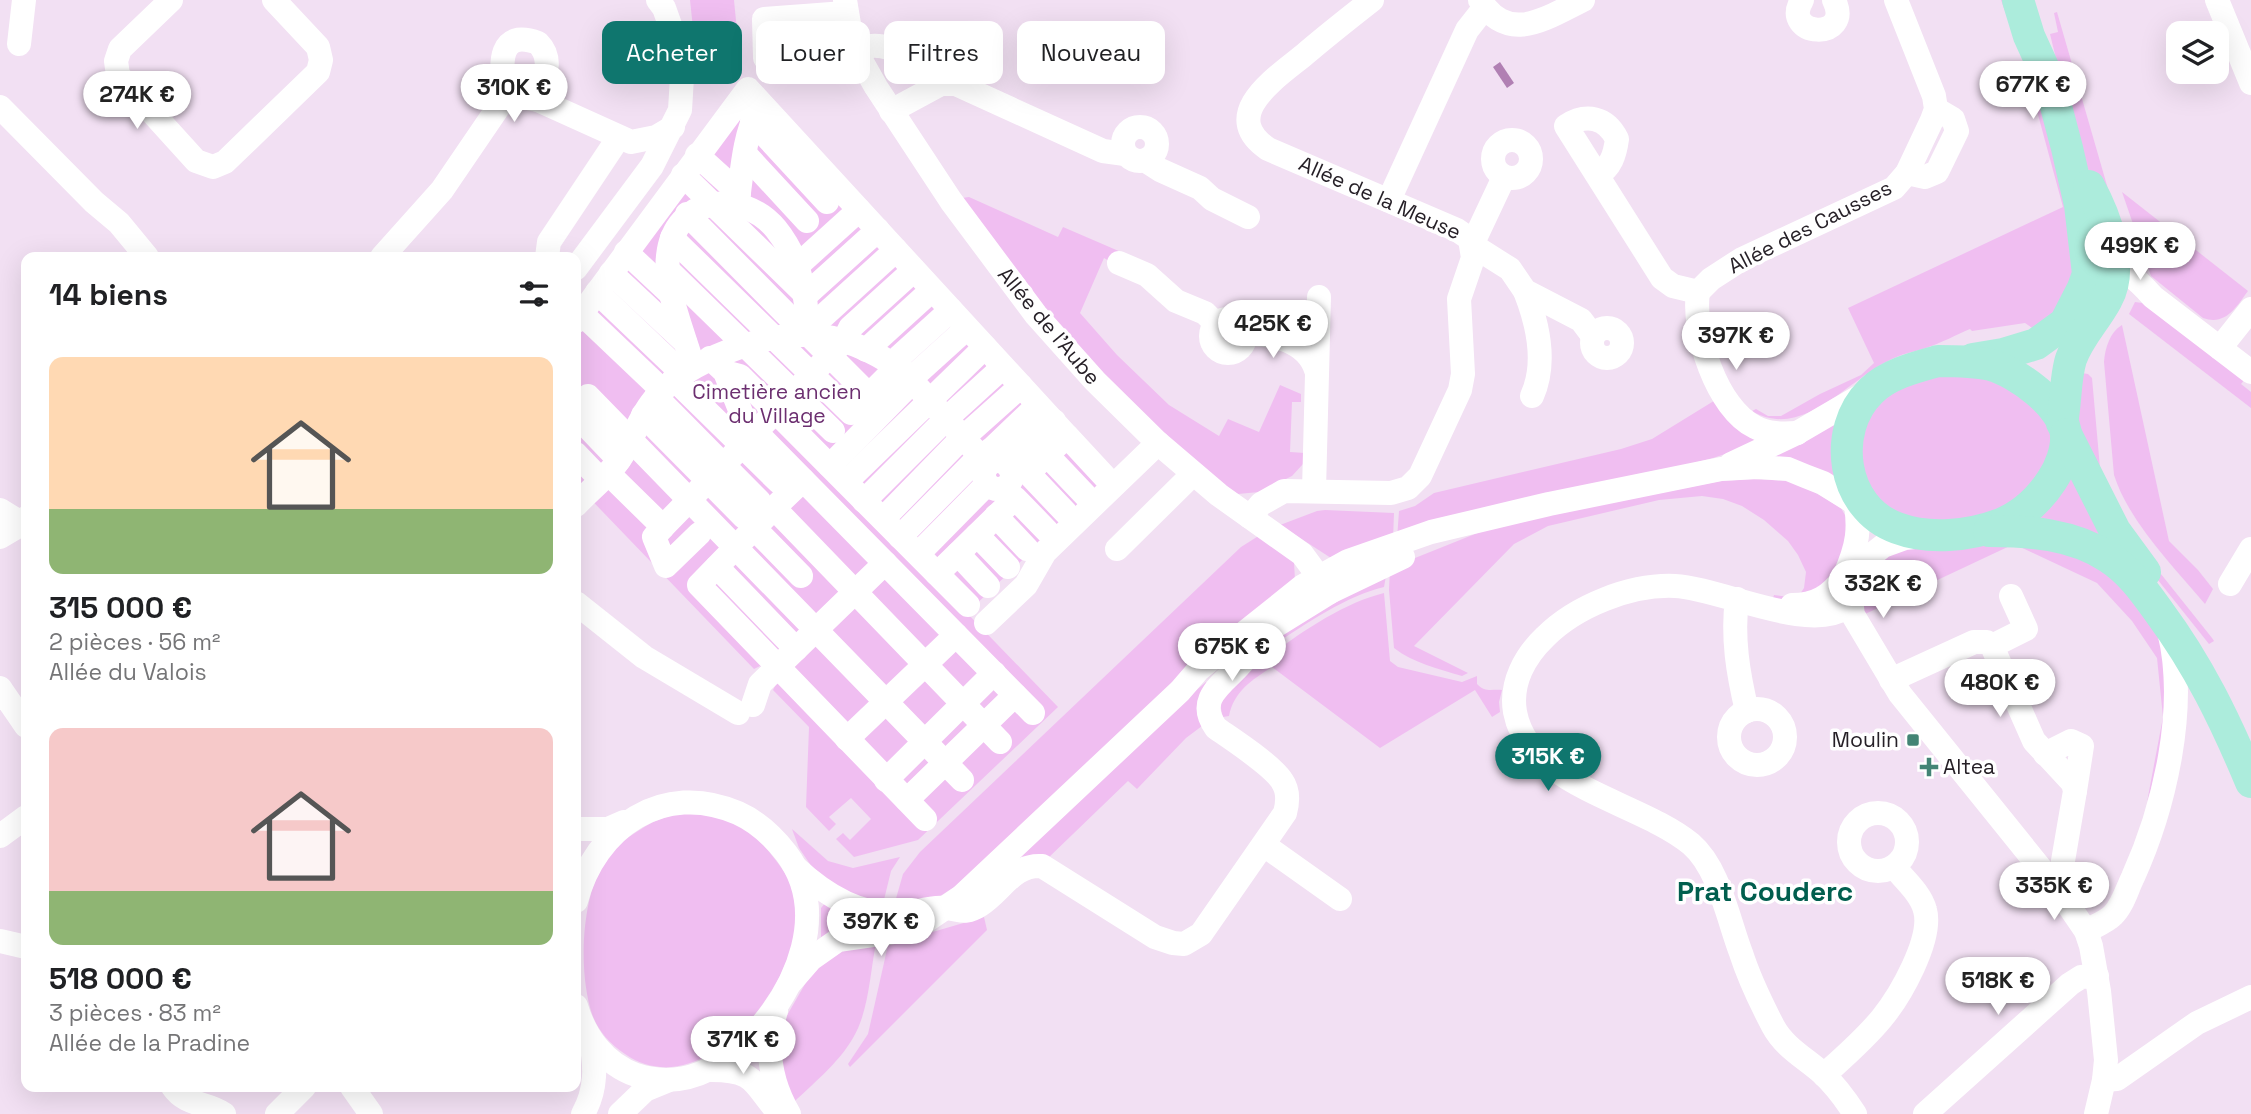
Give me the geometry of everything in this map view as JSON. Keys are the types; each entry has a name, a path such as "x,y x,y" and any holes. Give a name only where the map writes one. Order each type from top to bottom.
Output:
{"main road":[{"path":"2018,0 2029,36 2049,80"},
{"path":"1977,531 2016,518 2042,496 2057,473 2063,454 2070,362 2079,339 2106,301 2113,282 2101,271 2080,205 2049,80 2045,38 2037,0"},
{"path":"2101,271 2083,288 2065,323 2036,344 2003,354 1938,361 1915,367 1895,375 1872,390 1853,417 1845,462 1861,501 1897,528 1934,535 1977,531 2041,533 2076,541 2092,548 2129,573 2167,623 2208,686 2251,782"},
{"path":"1961,360 1991,365 2025,380 2045,399 2064,429 2115,531 2190,625 2208,654 2233,705 2251,752"}],"street":[{"path":"19,44 24,0"},
{"path":"171,0 120,49 116,61 118,75 196,161 213,167 225,162 318,72 321,60 318,47 274,0"},
{"path":"581,261 652,166 680,110 683,61 664,8 658,0"},
{"name":"Allée de la Meuse","path":"1250,517 1261,504 1279,492 1314,490 1391,493 1408,488 1420,476 1462,383 1459,299 1473,258 1472,245 1465,234 1268,149 1253,136 1249,126 1255,98 1263,88 1372,0"},
{"path":"1388,200 1467,30 1482,4 1501,21 1516,26 1541,21 1583,0"},
{"path":"1802,0 1798,14 1801,22 1815,31 1830,27 1835,22 1838,14 1834,0"},
{"name":"Allée des Causses","path":"1698,292 1711,279 1742,259 1894,188 1907,173 1936,109 1934,96 1896,0"},
{"path":"2217,0 2251,83"},
{"path":"763,9 845,7"},
{"path":"386,252 442,190 504,99 502,59 511,42 520,39 538,43 548,57 538,100"},
{"name":"Allée de l'Aube","path":"870,63 891,111 951,201 1036,315 1095,381 1158,443 1193,474 1302,554 1324,584"},
{"path":"891,111 944,84"},
{"path":"951,84 965,87 1103,151 1135,157 1200,188 1212,199 1248,217"},
{"path":"581,314 661,204 748,89 750,136 729,201 676,237 633,243"},
{"path":"504,99 522,97 538,100 631,142 656,137 673,127"},
{"path":"0,107 94,202 119,223 143,252"},
{"path":"705,146 750,136 834,196 859,210 1105,477"},
{"path":"750,136 807,221"},
{"path":"548,252 549,242 619,137"},
{"path":"705,146 729,201 806,295"},
{"path":"1597,175 1662,278 1673,286 1698,292 1698,320 1709,366 1719,390 1741,418 1755,427 1771,433 1797,433"},
{"path":"1504,177 1472,245 1510,269 1525,291 1541,363 1537,386 1532,396"},
{"path":"785,242 834,196"},
{"path":"729,201 764,218 785,242 797,266 806,295 808,335"},
{"path":"94,202 127,252"},
{"path":"661,204 676,237 746,346 832,431"},
{"path":"797,266 859,210"},
{"path":"806,295 877,230"},
{"path":"676,237 673,296 681,377 716,473 758,514 855,592 992,733"},
{"path":"676,237 808,335 903,373 963,438 1003,476 1047,531"},
{"path":"676,237 851,413"},
{"path":"633,243 673,296"},
{"path":"581,500 616,462 681,377 746,346 808,335 820,319 896,250"},
{"path":"1119,263 1147,275 1176,300 1205,313 1216,324 1211,340 1217,350 1228,354 1243,345 1245,334 1268,334 1300,348 1309,355 1315,370"},
{"path":"869,395 846,349 850,328 914,270"},
{"path":"2101,271 2120,270 2140,283 2153,297 2251,372"},
{"path":"604,282 681,377 791,481 884,563 1033,713"},
{"path":"791,481 758,514 709,550 666,566 654,537 775,411 812,374 932,290"},
{"path":"1525,291 1581,320 1593,336"},
{"path":"2106,301 2125,296 2153,297"},
{"path":"1314,490 1315,370 1319,346 1319,297"},
{"path":"2220,348 2251,309"},
{"path":"581,318 738,411 749,439"},
{"path":"903,373 899,357 959,319"},
{"path":"830,466 929,400 985,347"},
{"path":"864,501 946,419 1003,367"},
{"path":"830,466 832,431 869,395 903,373"},
{"path":"830,466 903,373"},
{"path":"681,377 740,376 968,605"},
{"path":"883,519 963,438 1021,386"},
{"path":"1721,469 1797,433 1872,390"},
{"path":"582,406 616,462 709,550 796,649"},
{"path":"1047,454 1053,421"},
{"path":"918,555 1003,476 1053,421"},
{"path":"986,623 1026,585 1045,552 1158,443"},
{"path":"900,537 1003,476 1047,454"},
{"path":"1047,454 1085,495"},
{"path":"581,455 616,462 709,550 815,631 953,772"},
{"path":"589,1037 605,1057 624,1070 654,1080 693,1077 712,1070 742,1046 811,959 838,940 914,929 975,884 1180,691 1199,669 1293,593 1382,567 1501,516 1721,469 1758,467 1788,470 1861,501 1858,535 1848,583 1848,604 1841,611 1826,615 1803,615 1695,589 1661,586 1633,591 1575,615 1549,633 1527,658 1516,683 1516,716 1530,746 1548,764 1575,782 1657,822 1700,853 1711,869 1742,957 1774,1028 1793,1051 1824,1075 1855,1114"},
{"path":"1117,550 1193,474"},
{"path":"1003,476 1066,513"},
{"path":"937,574 996,516 1003,476"},
{"path":"0,510 21,521"},
{"path":"758,514 801,576"},
{"path":"996,516 1027,549"},
{"path":"0,537 21,525"},
{"path":"977,535 1008,568"},
{"path":"1763,606 1799,605 1818,601 1848,583 1876,550 1905,538 1934,535"},
{"path":"2230,584 2251,549"},
{"path":"709,550 699,585 925,819"},
{"path":"958,554 988,586"},
{"path":"581,607 644,657 745,709 760,684 884,563"},
{"path":"1848,583 1853,615 1877,659"},
{"path":"1180,691 1259,636 1324,584"},
{"path":"1992,646 2026,629 2011,596"},
{"path":"1737,599 1735,647 1747,711"},
{"path":"1841,611 1935,738 2058,890 2086,931 2097,976 2106,1060 2096,1114"},
{"path":"2086,931 2115,913 2137,866 2155,815 2174,723 2176,685 2173,647 2167,623"},
{"path":"847,739 956,635"},
{"path":"581,829 608,829 649,810 681,803 705,803 730,809 757,822 796,868 831,896 860,910 902,914 945,908 963,912 987,900 1020,870 1042,866 1155,937 1184,944 1201,934 1285,813 1288,799 1285,786 1277,774 1216,728 1209,709 1212,693 1245,660 1259,636"},
{"path":"1891,680 1974,642 1987,642 1992,646 2034,741 2070,778 2075,791 2058,890"},
{"path":"886,780 994,673"},
{"path":"0,688 21,719"},
{"path":"907,800 953,772 992,733 1015,695"},
{"path":"581,884 585,871 596,853 611,835 631,819"},
{"path":"0,836 21,821"},
{"path":"1264,845 1340,899"},
{"path":"1824,1075 1882,1019 1898,995 1919,952 1926,912 1916,893 1894,867"},
{"path":"778,1112 779,1097 769,1059 769,1040 804,947 807,919 805,893 796,868"},
{"path":"0,942 21,946"},
{"path":"1925,1114 2070,984 2081,977 2097,976"},
{"path":"2104,1080 2117,1079 2197,1023 2251,997"},
{"path":"581,1018 589,1037 595,1078 593,1093 583,1114"},
{"path":"712,1070 729,1070 755,1082 778,1112"},
{"path":"620,1114 645,1090 667,1081"},
{"path":"178,1092 184,1099 224,1114"},
{"path":"277,1114 299,1092"},
{"path":"356,1092 372,1114"}],"green space":[{"path":"690,0 734,0 736,21 692,21"},
{"path":"2001,0 2012,0 2080,234 2071,296 2038,332 2025,323 1972,331 1970,329 1932,346 1890,360 1807,413 1789,418 1771,418 1752,411 1756,409 1768,416 1781,416 1861,375 1874,363 1848,308 2063,207 2024,63"},
{"path":"2057,12 2110,196 2134,267 2131,269 2076,141 2050,34 2058,32 2054,13"},
{"name":"Cimetière ancien du Village","path":"748,78 1113,473 967,613 1058,707 918,840 854,857 836,839 843,833 850,840 871,819 851,798 829,817 836,824 829,831 806,807 809,727 773,690 778,680 760,666 754,669 581,489 581,302"},
{"path":"2122,192 2248,291 2230,314 2218,319 2203,318 2151,276"},
{"path":"969,197 1058,237 1063,227 1121,252 1116,265 1104,258 1080,313 1117,355 1169,405 1219,436 1228,419 1259,432 1280,385 1301,394 1301,402 1292,402 1290,452 1305,453 1303,464 1292,476 1259,492 1238,494 1225,488 1144,416 1056,324 962,198"},
{"path":"2135,302 2142,303 2245,379 2241,384 2251,392 2251,408 2129,314"},
{"path":"2122,325 2169,541 2213,589 2205,604 2141,527 2114,475 2104,362 2109,341"},
{"path":"1971,372 2039,403 2053,439 2048,475 1981,523 1896,519 1853,467 1871,405 1924,376"},
{"path":"2075,372 2088,374 2092,378 2101,479 2137,544 2214,641 2209,644 2142,560 2077,434"},
{"path":"1717,399 1770,439 1713,458 1397,539 1399,511 1415,506 1434,493 1621,449 1652,439"},
{"path":"1834,421 1841,483 1769,464 1776,451"},
{"path":"2065,469 2117,549 2031,517"},
{"path":"1721,481 1788,481 1806,487 1841,508 1846,517 1849,539 1829,587 1795,601 1773,598 1774,595 1789,597 1800,594 1804,588 1806,572 1788,541 1764,520 1742,506 1723,499 1702,496 1659,500 1548,526 1514,544 1414,646 1468,673 1462,676 1435,668 1409,658 1394,648 1390,568 1480,532 1536,517"},
{"path":"1325,510 1394,513 1393,540 1331,558 1280,525"},
{"path":"1260,535 1294,562 1295,580 962,882 931,902 893,909 903,874 920,852 1241,547"},
{"path":"1998,541 2091,556 2161,628 2167,735 2147,802 2163,717 2157,658 2132,621 2097,583 2014,544 1863,615 1859,605 1868,567 1886,550"},
{"path":"1386,576 1384,587 1350,599 1332,609 1296,630 1249,664 1261,641"},
{"path":"1384,593 1390,661 1398,667 1462,682 1477,676 1477,684 1483,689 1502,690 1500,712 1492,717 1475,690 1380,748 1272,667 1245,687 1231,707 1229,716 1223,717 1221,705 1226,693 1261,662 1330,616 1366,598"},
{"path":"1206,682 1209,686 1206,723 1186,738 1137,789 1128,781 1045,861 1015,860 1169,713"},
{"path":"701,813 743,827 758,839 774,858 789,880 796,898 795,935 784,967 766,999 743,1028 716,1050 686,1064 655,1066 620,1050 605,1037 592,1014 584,974 585,927 589,904 603,863 618,843 664,818"},
{"path":"792,829 828,861 853,868 900,857 891,871 882,908 853,900 812,867 799,848"},
{"path":"826,902 875,923 821,937 821,908"},
{"path":"984,917 987,930 850,1067 848,1064 868,1034 888,945"},
{"path":"876,943 866,1004 853,1038 832,1065 790,1106 778,1083 782,1024 812,972 835,951"}],"shaded area":[{"path":"1500,62 1514,83 1507,88 1493,67"}],"place":[{"name":"Moulin","path":"1913,740"},
{"name":"Altea","path":"1929,767"}],"district":[{"name":"Prat Couderc","path":"1765,891"}]}
